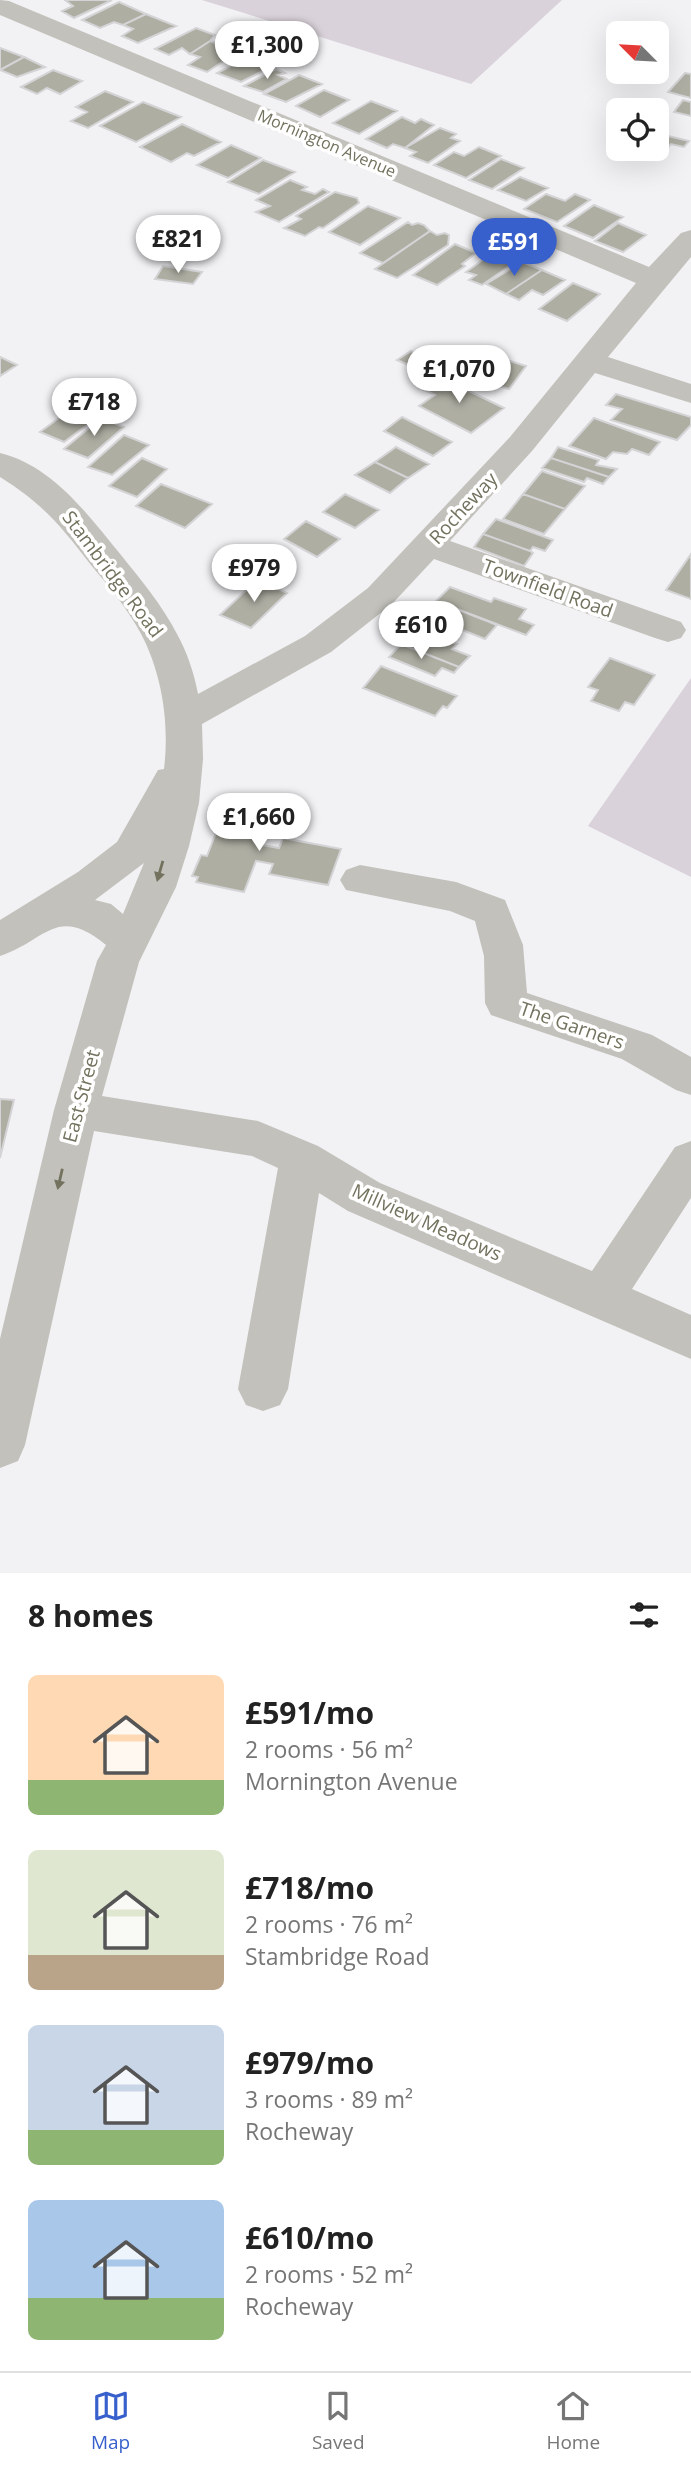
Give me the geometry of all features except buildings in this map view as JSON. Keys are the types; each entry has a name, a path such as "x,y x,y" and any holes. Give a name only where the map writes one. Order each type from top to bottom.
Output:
{"street":[{"name":"Mornington Avenue","path":"0,6 654,280"},
{"name":"Rocheway","path":"184,737 318,644 380,596 521,444 654,280 691,239"},
{"path":"589,361 691,394"},
{"name":"Stambridge Road","path":"0,463 61,505 124,582 161,636 176,673 184,737"},
{"name":"Townfield Road","path":"428,545 667,630"},
{"path":"0,940 92,882 131,852 184,737"},
{"name":"East Street","path":"0,1445 76,1110 118,961 156,887 176,819 184,737"},
{"name":"The Garners","path":"360,880 456,897 491,911 503,942 507,964 506,1003 637,1047 691,1078"},
{"path":"47,911 97,915 130,942"},
{"name":"Millview Meadows","path":"76,1110 258,1139 302,1159 364,1196 691,1338"},
{"path":"263,1388 302,1159"},
{"path":"601,1297 691,1160"}],"shaded area":[{"path":"202,0 562,0 471,84"},
{"path":"691,678 691,877 588,826"}]}
